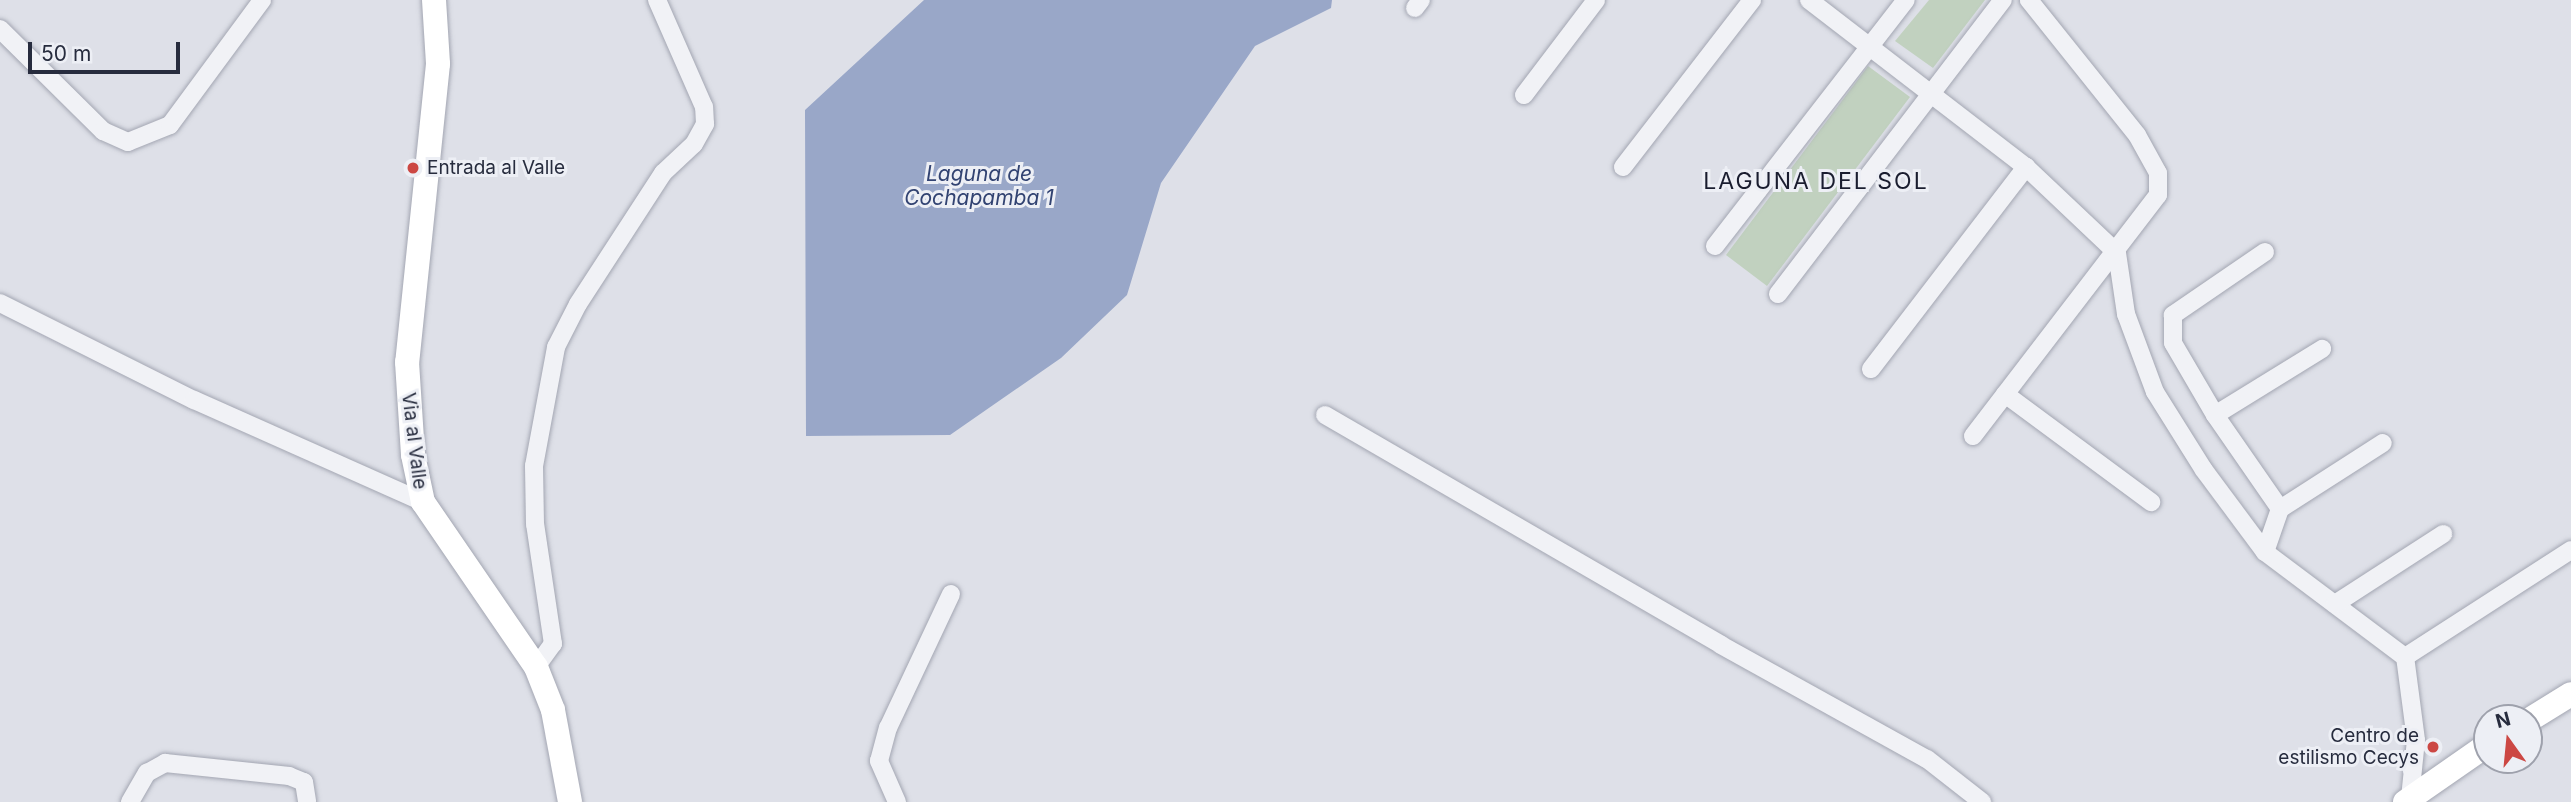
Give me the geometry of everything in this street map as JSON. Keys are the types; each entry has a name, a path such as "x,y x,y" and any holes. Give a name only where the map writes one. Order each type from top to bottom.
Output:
{"main road":[{"name":"Via al Valle","path":"434,0 438,64 407,375 407,402 422,502 536,667 553,710 567,766 569,802"},
{"path":"2543,711 2571,694"},
{"path":"2408,800 2473,755"}],"street":[{"path":"0,29 103,131 128,142 170,125 262,0"},
{"path":"536,667 554,644 535,524 534,466 556,347 578,304 663,173 694,145 705,124 704,107 657,0"},
{"path":"1524,95 1596,0"},
{"path":"1623,167 1752,0"},
{"path":"1809,0 2026,167 2117,253 2126,314 2155,392 2204,470 2265,552 2405,657 2416,740 2408,800"},
{"path":"1715,246 1867,45 1906,0"},
{"path":"1778,293 2003,0"},
{"path":"1973,436 2117,253 2158,195 2158,173 2137,135 2029,0"},
{"path":"1871,369 2026,167"},
{"path":"2266,252 2173,315 2173,343 2215,415 2280,509"},
{"path":"0,303 194,400 422,502"},
{"path":"2215,415 2322,349"},
{"path":"2005,394 2151,502"},
{"path":"1325,415 1709,639 1927,759 1982,802"},
{"path":"2265,552 2280,509 2383,443"},
{"path":"2335,604 2443,534"},
{"path":"2405,657 2571,550"},
{"path":"897,802 878,761 888,727 951,594"},
{"path":"130,802 147,773 165,763 289,776 304,782 307,802"}],"green space":[{"path":"1929,0 1985,0 1933,68 1895,41"},
{"path":"1868,66 1910,97 1767,286 1726,255"}],"water":[{"name":"Laguna de Cochapamba 1","path":"924,0 1332,0 1331,8 1255,46 1161,183 1127,295 1061,358 950,435 806,436 805,110"}],"place":[{"name":"Entrada al Valle","path":"413,168"},
{"name":"Centro de estilismo Cecys","path":"2433,747"}],"district":[{"name":"LAGUNA DEL SOL","path":"1816,181"}]}
